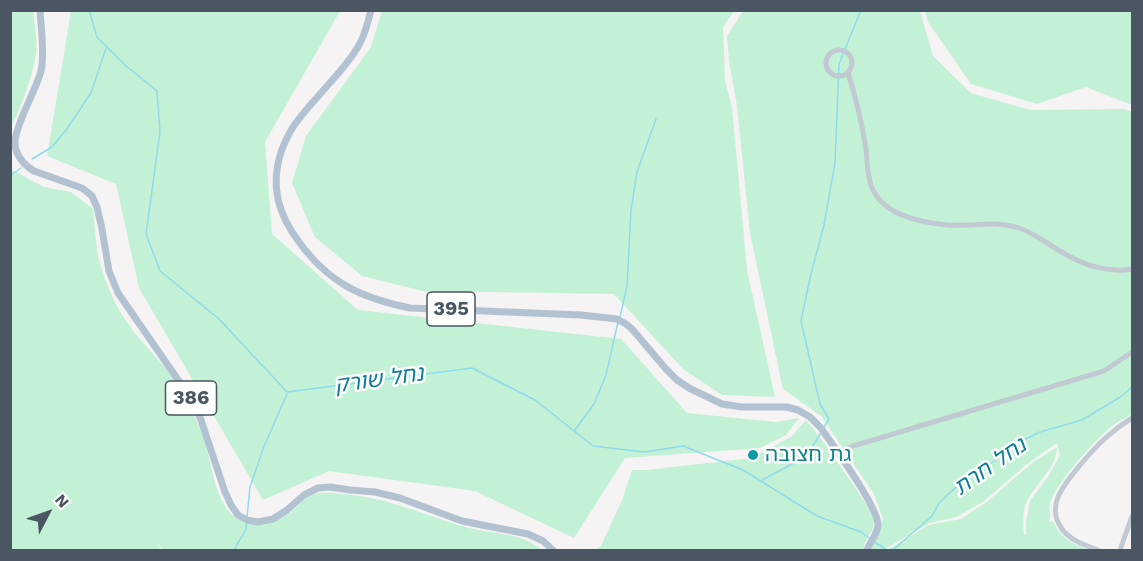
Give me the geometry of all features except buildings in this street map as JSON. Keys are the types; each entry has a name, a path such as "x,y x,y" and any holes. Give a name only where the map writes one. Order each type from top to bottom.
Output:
{"main road":[{"name":"386","path":"40,10 42,69 18,128 15,143 18,154 27,167 34,171 82,188 92,196 102,229 109,272 118,293 192,400 225,492 238,515 258,522 273,519 304,495 318,488 330,487 375,492 400,498 462,521 528,534 543,541 553,550"},
{"name":"395","path":"371,10 359,46 292,129 278,161 276,197 291,232 317,264 338,282 355,292 382,302 410,308 581,315 616,319 632,329 676,380 688,388 722,404 742,407 786,407 798,410 810,417 820,428 870,503 876,515 878,528 876,536 867,548"}],"street":[{"path":"840,50 848,54 853,61 848,73 844,76 836,76 829,72 826,64 832,52 840,50"},
{"path":"848,73 866,148 870,182 874,192 888,208 921,221 948,225 1010,225 1032,234 1083,263 1110,270 1132,269"},
{"path":"838,453 853,446 1104,371 1132,352"},
{"path":"1098,550 1071,538 1060,527 1055,510 1056,500 1067,480 1098,443 1132,418"},
{"path":"1120,550 1132,516"}],"green space":[{"path":"11,10 33,11 37,44 30,80 11,126"},
{"path":"71,11 340,11 265,142 272,234 358,310 621,339 687,413 776,422 799,418 786,435 760,448 625,458 574,538 475,491 329,471 263,500 139,288 116,184 47,156"},
{"path":"382,11 734,11 723,27 725,81 732,107 747,270 775,397 722,395 683,369 614,294 423,291 362,276 315,237 292,183 306,136 371,47"},
{"path":"743,11 920,11 933,56 971,93 1030,110 1125,109 1132,112 1132,414 1112,426 1086,451 1059,485 1050,506 1049,522 1053,521 1060,533 1068,540 1090,550 887,550 929,525 961,519 988,501 1032,463 1057,447 1054,462 1025,505 1023,522 1024,535 1026,534 1030,501 1048,477 1060,455 1057,443 1027,464 983,502 956,517 930,523 883,550 872,550 871,547 883,519 874,494 821,416 783,389 750,233 737,106 729,60 727,36"},
{"path":"925,11 1132,11 1132,105 1086,87 1037,104 971,84 928,22"},
{"path":"10,169 44,187 71,192 93,209 98,253 111,294 124,318 167,370 187,402 204,438 221,499 236,518 252,524 269,522 290,513 311,495 321,493 359,496 407,508 469,528 517,537 542,550 164,550 157,543 162,550 11,550"},
{"path":"806,420 872,513 874,524 864,550 594,550 601,546 622,500 632,470 752,458 791,437"}],"waterway":[{"name":"נחל שורק","path":"89,10 97,37 125,65 157,91 160,132 146,234 160,271 219,319 287,392 472,368 535,400 593,446 645,452 683,446 743,470 817,516 861,532 869,538"},
{"path":"824,427 829,419 820,404 801,321 824,225 835,163 839,64 861,10"},
{"path":"32,159 52,147 67,129 91,93 106,48"},
{"path":"620,317 627,286 631,210 637,172 656,119"},
{"path":"10,176 21,168"},
{"path":"575,430 594,404 606,375 618,322"},
{"name":"נחל חרת","path":"893,550 932,516 939,503 955,488 1015,444 1040,432 1082,420 1122,396 1132,387"},
{"path":"247,517 250,487 263,449 287,394"},
{"path":"762,480 807,456 820,434"},
{"path":"234,550 246,529 247,521"},
{"name":"נחל שורק","path":"873,541 887,550"}],"place":[{"name":"גת חצובה","path":"753,455"}]}
